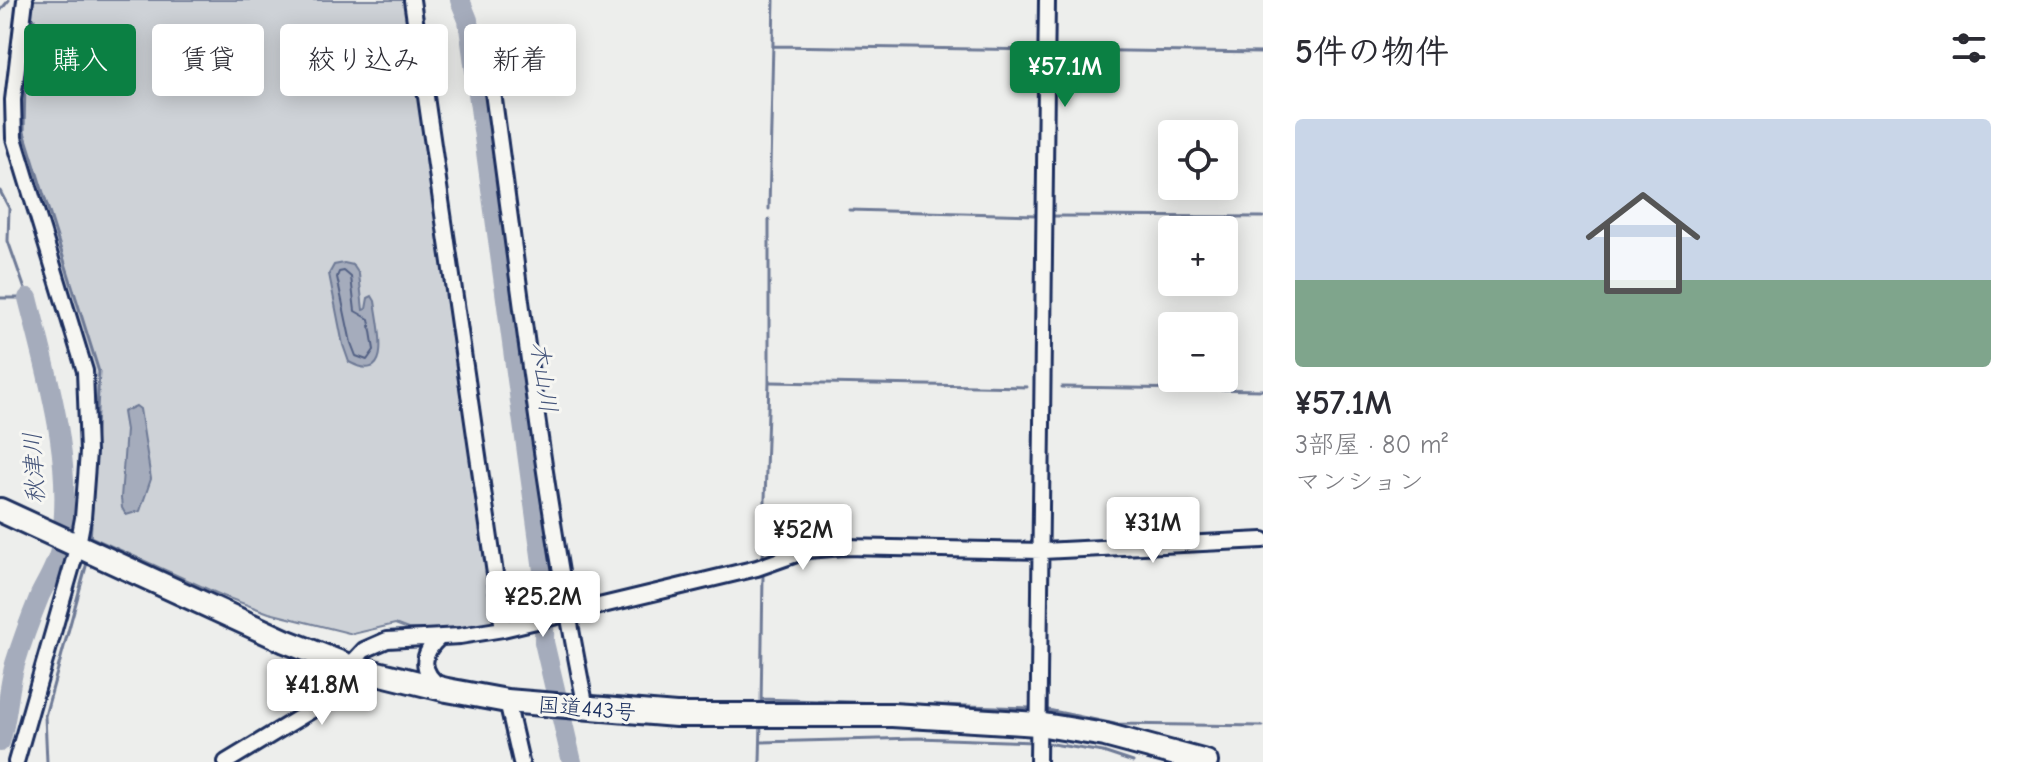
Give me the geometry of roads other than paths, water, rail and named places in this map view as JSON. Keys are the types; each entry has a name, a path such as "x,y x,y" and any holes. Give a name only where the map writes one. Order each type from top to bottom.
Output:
{"highway":[{"name":"国道443号","path":"0,510 207,607 349,666 447,690 511,701 676,715 941,717 1038,724 1105,735 1206,762"}],"street":[{"path":"16,762 85,548 83,518 88,452 85,371 14,138 13,100 25,0"},
{"path":"412,0 506,628"},
{"path":"1038,762 1047,0"},
{"path":"493,96 534,398 567,613 586,708"},
{"path":"226,762 253,754 322,704 338,688 349,666 364,650 387,640 439,638 506,628 757,568 808,550 844,547 1042,551 1263,540"},
{"path":"439,638 425,654 424,665 435,682 447,690"},
{"path":"511,701 521,762"}],"water":[{"path":"334,265 353,265 359,274 363,310 368,298 372,296 375,301 380,350 373,366 363,368 349,362 343,345 329,274"},
{"path":"136,406 140,409 151,479 140,511 126,515 121,498 126,430 123,412"}],"waterway":[{"name":"秋津川","path":"0,11 9,0"},
{"name":"木山川","path":"460,0 468,20 545,585 544,642 572,762"},
{"path":"769,209 774,0"},
{"path":"34,19 25,80 24,132 99,372 90,543"},
{"path":"774,46 1041,50"},
{"path":"1058,50 1263,53"},
{"name":"秋津川","path":"0,191 9,208 8,241 28,298 0,298"},
{"path":"849,210 1037,215"},
{"path":"1051,216 1263,217"},
{"path":"763,558 769,382 769,219"},
{"name":"秋津川","path":"0,742 15,664 40,595 59,556 64,518 58,423 28,298"},
{"path":"771,382 1027,387"},
{"path":"1062,387 1263,390"},
{"path":"47,762 45,716 88,559"},
{"path":"761,706 763,576"},
{"path":"761,699 1030,708"},
{"path":"1048,710 1115,724 1263,726"},
{"path":"760,762 761,722"},
{"path":"761,742 918,738 1033,742"},
{"path":"1046,743 1103,752 1133,762"}]}
